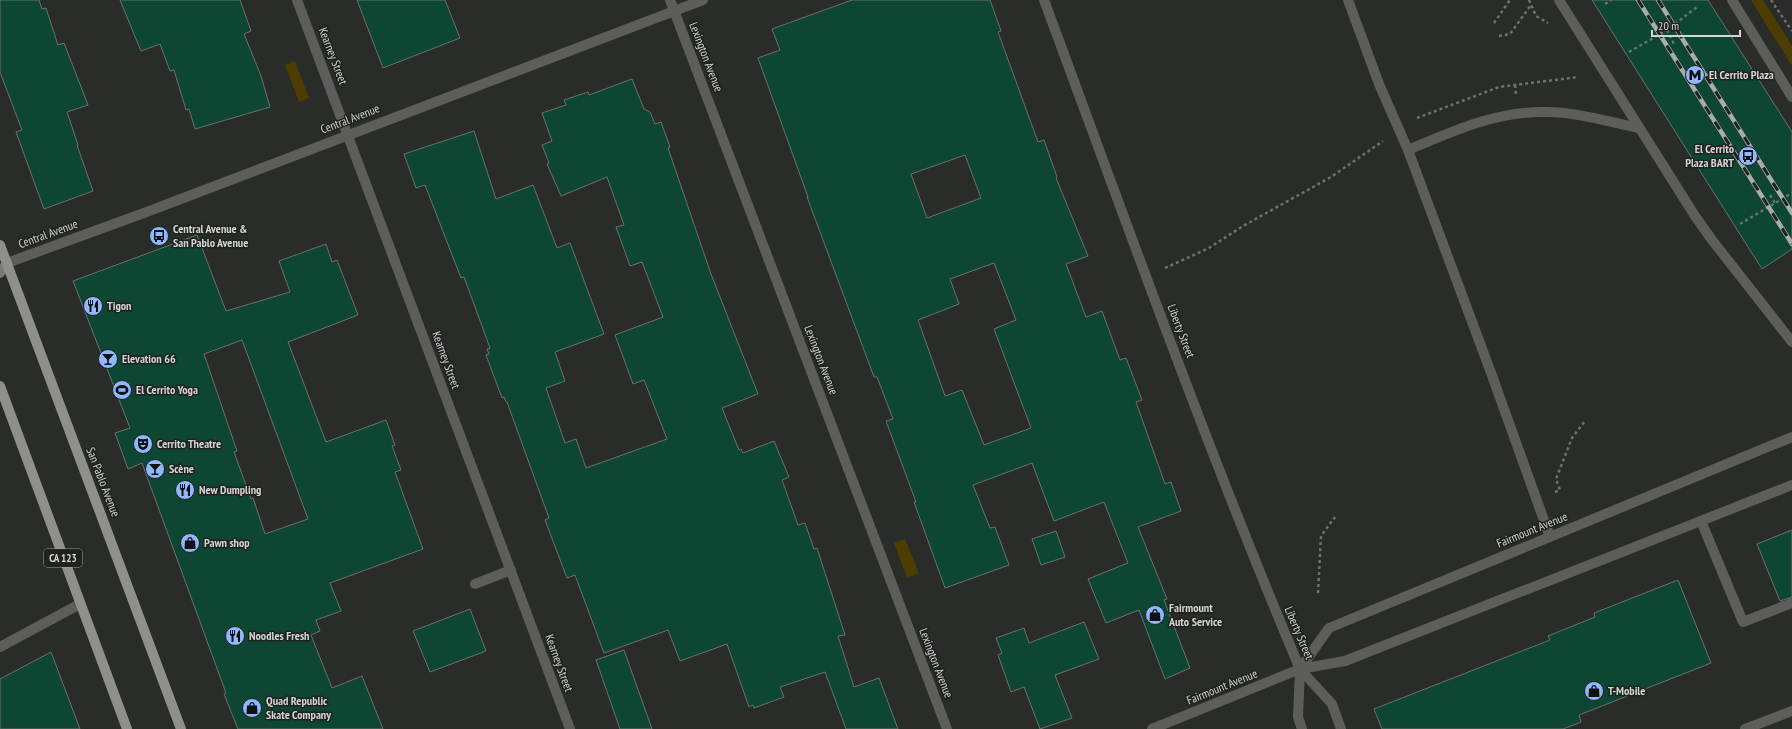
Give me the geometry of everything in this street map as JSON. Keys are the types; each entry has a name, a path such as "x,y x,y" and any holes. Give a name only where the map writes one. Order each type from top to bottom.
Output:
{"main road":[{"name":"San Pablo Avenue","path":"0,245 3,263 181,729"},
{"path":"0,273 3,263"},
{"name":"CA 123","path":"0,386 127,729"}],"street":[{"name":"Kearney Street","path":"297,0 570,729"},
{"name":"Lexington Avenue","path":"670,0 947,729"},
{"name":"Central Avenue","path":"3,263 144,213 703,0"},
{"name":"Liberty Street","path":"1044,0 1146,277 1264,583 1300,669"},
{"path":"1348,0 1379,84 1408,150 1550,537"},
{"path":"1559,0 1639,128 1712,240 1792,342"},
{"path":"1732,0 1792,97"},
{"path":"1408,150 1474,122 1518,114 1546,112 1581,116 1639,128"},
{"name":"Fairmount Avenue","path":"1300,669 1329,628 1792,437"},
{"name":"Fairmount Avenue","path":"1152,729 1300,669 1345,661 1792,485"},
{"path":"1701,521 1743,622 1792,603"},
{"path":"475,584 511,570"},
{"path":"0,647 80,604"},
{"path":"1300,669 1298,717 1302,729"},
{"path":"1300,669 1332,704 1341,729"},
{"path":"1745,729 1792,711"}],"path":[{"path":"1494,23 1510,0"},
{"path":"1529,0 1536,16 1548,23"},
{"path":"1605,4 1611,0"},
{"path":"1772,0 1792,31"},
{"path":"1499,36 1510,34 1531,5"},
{"path":"1629,52 1667,30 1697,6"},
{"path":"1667,30 1674,44"},
{"path":"1146,277 1209,248 1243,226 1331,177 1415,118 1499,87 1578,77"},
{"path":"1740,224 1792,193"},
{"path":"1770,195 1775,203"},
{"path":"1535,499 1560,490 1556,480 1572,438 1585,421"},
{"path":"1318,593 1321,536 1335,517"}],"shaded area":[{"path":"1751,0 1763,0 1792,46 1792,66"},
{"path":"295,61 309,98 299,102 285,65"},
{"path":"905,539 919,573 907,578 894,543"}],"building":[{"path":"0,0 39,0 42,9 46,8 58,45 64,43 88,105 67,112 93,191 44,209 16,132 22,130 0,72"},
{"path":"120,0 240,0 251,31 244,34 261,76 270,107 195,129 189,109 186,110 174,70 170,71 160,44 141,51"},
{"path":"357,0 445,0 460,38 383,68"},
{"path":"852,0 990,0 1001,31 998,32 1038,142 1044,140 1057,177 1056,178 1088,256 1066,264 1086,317 1102,311 1120,360 1126,358 1142,400 1136,402 1165,484 1171,482 1181,511 1138,527 1167,599 1164,600 1190,668 1165,679 1139,610 1106,623 1088,579 1128,563 1104,502 1054,521 1032,463 973,485 990,528 995,527 1009,565 945,588 914,502 916,502 886,421 893,419 877,377 874,377 807,197 758,58 780,50 772,29","holes":["965,155 981,198 927,218 911,174","994,263 1016,320 994,329 1031,428 984,445 962,390 945,396 918,320 959,304 950,279"]},
{"path":"1592,0 1708,0 1792,132 1792,249 1762,269"},
{"path":"632,79 644,109 650,112 655,124 661,122 670,147 668,148 711,274 758,394 722,408 739,450 741,449 743,453 774,441 789,477 782,480 798,525 805,523 814,549 817,548 845,635 838,636 854,687 879,678 898,729 846,729 825,672 780,687 784,697 754,708 753,705 749,707 727,644 680,661 668,630 604,653 575,575 567,578 545,520 549,518 507,402 504,397 502,398 486,355 489,354 487,349 490,348 464,277 461,278 425,185 416,188 404,154 474,131 496,199 533,185 557,248 570,243 604,334 555,352 565,381 546,388 565,443 576,439 586,468 667,439 644,380 633,384 615,335 663,317 642,262 630,266 616,227 624,225 607,177 561,196 547,164 549,163 542,145 552,141 542,113 566,105 564,100 588,92 589,95"},
{"path":"197,235 226,311 290,292 279,261 326,244 332,262 337,260 358,315 288,342 326,442 386,420 395,445 392,446 401,470 395,472 423,549 330,583 341,611 316,620 320,631 311,635 332,688 362,676 383,729 238,729 224,694 226,693 142,463 128,469 115,433 130,428 73,281","holes":["242,340 308,519 265,534 253,498 251,499 234,452 237,451 204,354"]},
{"path":"1792,530 1792,597 1780,601 1757,544"},
{"path":"1056,531 1065,557 1041,565 1032,539"},
{"path":"1678,580 1711,663 1579,715 1581,722 1563,729 1382,729 1374,709 1550,640 1548,636 1595,617 1594,613"},
{"path":"470,609 486,651 430,672 413,631"},
{"path":"1084,622 1099,659 1055,675 1072,718 1040,729 1024,687 1011,692 998,655 1002,653 996,638 1024,628 1029,643"},
{"path":"624,650 652,729 620,729 596,660"},
{"path":"51,652 80,729 0,729 0,679"}],"railway":[{"path":"1638,0 1792,244"},
{"path":"1658,0 1792,213"}],"place":[{"name":"El Cerrito Plaza","path":"1695,75"},
{"name":"El Cerrito Plaza BART","path":"1748,156"},
{"name":"Central Avenue & San Pablo Avenue","path":"159,236"},
{"name":"Tigon","path":"93,306"},
{"name":"Elevation 66","path":"108,359"},
{"name":"El Cerrito Yoga","path":"122,390"},
{"name":"Cerrito Theatre","path":"143,444"},
{"name":"Scène","path":"155,469"},
{"name":"New Dumpling","path":"185,490"},
{"name":"Pawn shop","path":"190,543"},
{"name":"Fairmount Auto Service","path":"1155,615"},
{"name":"Noodles Fresh","path":"235,636"},
{"name":"T-Mobile","path":"1594,691"},
{"name":"Quad Republic Skate Company","path":"252,708"}]}
